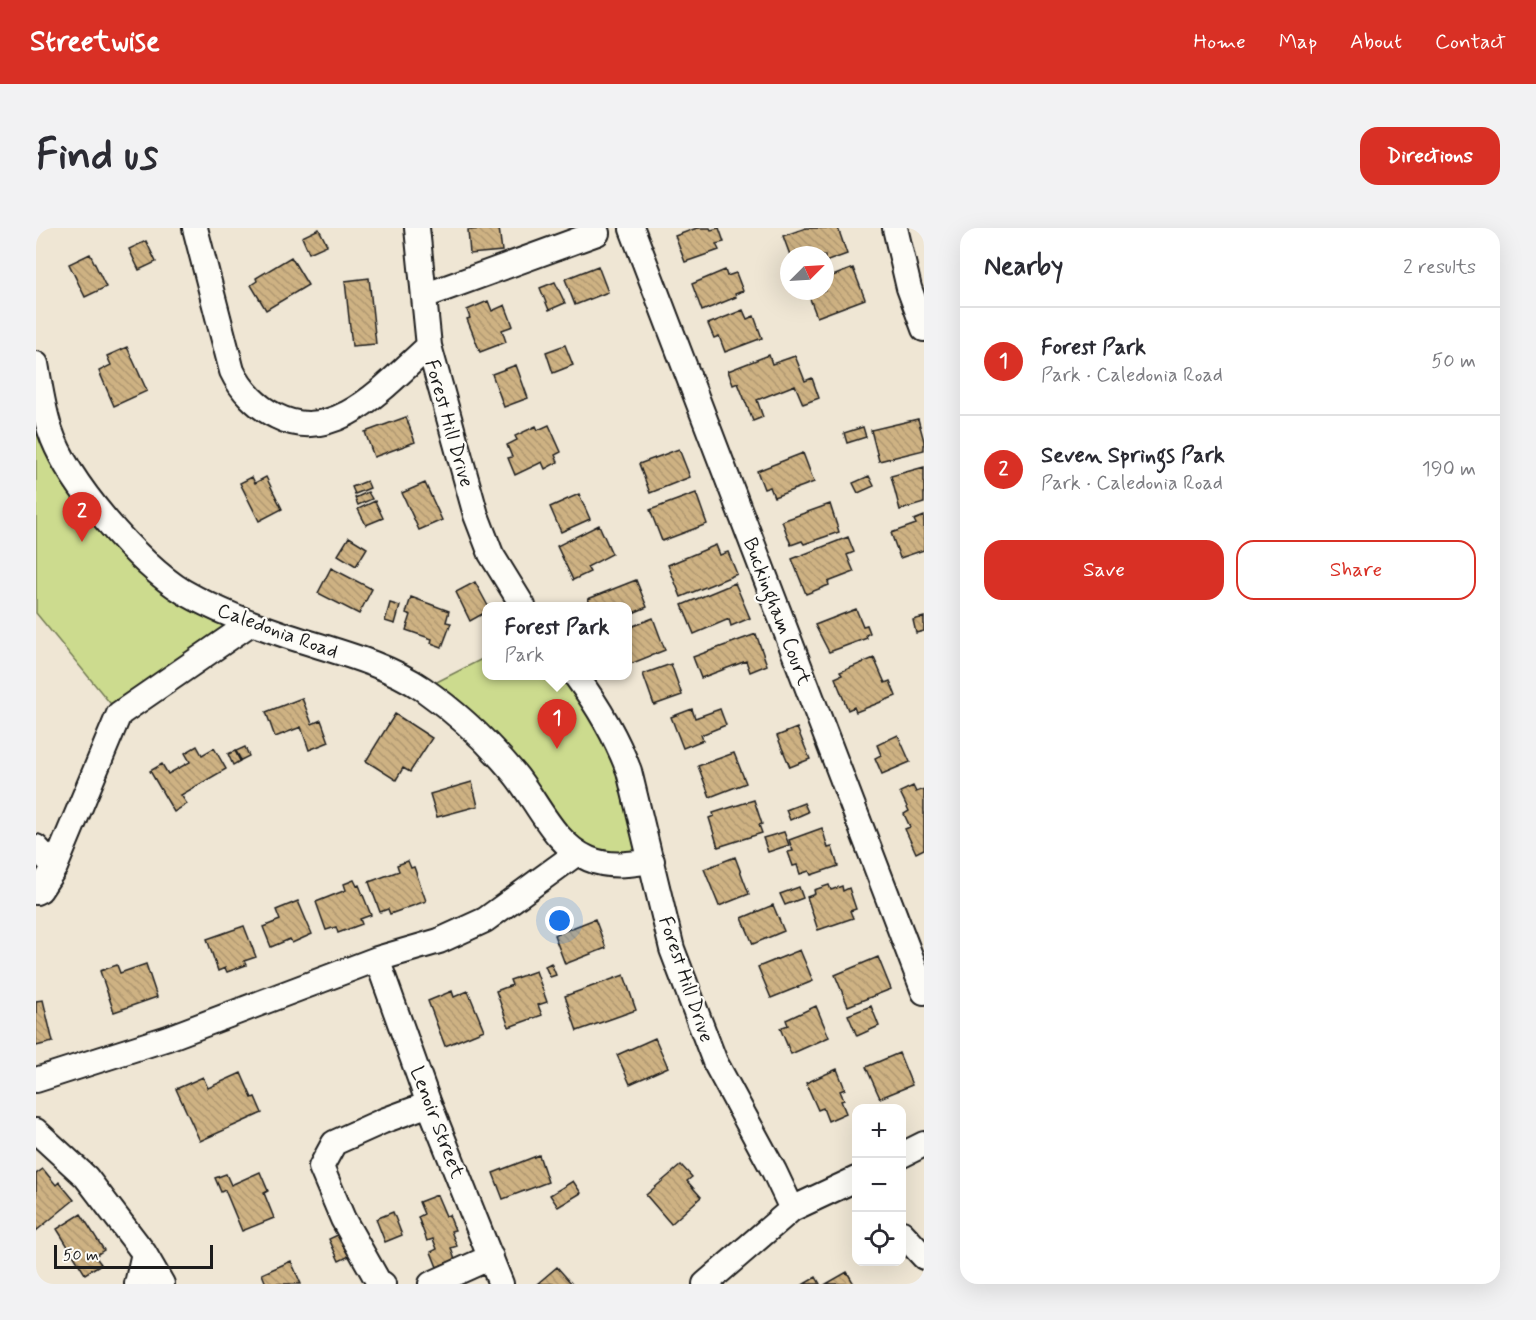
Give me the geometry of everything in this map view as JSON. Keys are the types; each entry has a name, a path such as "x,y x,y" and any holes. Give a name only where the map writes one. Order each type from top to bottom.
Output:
{"street":[{"path":"195,228 232,371 240,387 265,410 279,418 296,425 336,420 358,408 429,346"},
{"name":"Forest Hill Drive","path":"417,228 429,346 476,515 490,554 520,602"},
{"path":"895,228 909,288 924,329"},
{"path":"424,296 590,230 621,233 633,229"},
{"name":"Buckingham Court","path":"633,229 924,992"},
{"name":"Caledonia Road","path":"36,364 50,430 62,456 94,504 159,573 184,591 218,609 391,672 423,690 480,735 515,774 561,838 577,852 590,860 611,864 652,861"},
{"path":"36,892 40,890 55,867 120,714 251,622"},
{"name":"Forest Hill Drive","path":"579,680 619,744 629,771 672,949 715,1062 792,1209"},
{"path":"36,847 55,867"},
{"path":"36,1080 168,1038 377,959 439,941 485,920 577,852"},
{"name":"Lenoir Street","path":"377,959 429,1104 501,1284"},
{"path":"383,1284 378,1281 343,1219 321,1167 334,1143 429,1104"},
{"path":"36,1131 86,1177 144,1252 162,1284"},
{"path":"906,1153 924,1144"},
{"path":"705,1284 792,1209 852,1183"},
{"path":"906,1237 924,1257"},
{"path":"136,1284 144,1252"},
{"path":"431,1284 491,1257"}],"green space":[{"path":"36,364 50,430 159,573 251,623 119,714 36,613"},
{"path":"482,659 482,680 579,680 600,710 652,861 602,863 423,689"}],"building":[{"path":"499,228 502,251 470,254 468,230"},
{"path":"697,228 710,228 711,230 719,228 724,242 716,244 719,250 685,262 675,236"},
{"path":"806,228 838,228 847,254 834,259 834,246 787,246 783,236"},
{"path":"319,229 327,245 309,253 302,237"},
{"path":"146,241 156,262 139,270 129,249"},
{"path":"90,254 106,287 85,297 69,264"},
{"path":"291,257 308,285 266,310 251,285 257,281 256,278"},
{"path":"598,266 608,292 575,305 565,279"},
{"path":"853,268 865,299 817,317 810,300 834,300 834,275"},
{"path":"725,270 727,276 736,273 743,291 735,294 736,297 702,311 692,284"},
{"path":"369,278 376,344 352,346 345,281"},
{"path":"555,282 565,303 549,310 540,288"},
{"path":"488,301 492,311 505,305 513,326 502,330 506,342 480,352 467,319 470,318 467,310"},
{"path":"743,310 747,319 754,316 762,338 725,352 719,336 714,338 708,324"},
{"path":"565,345 573,365 553,373 546,352"},
{"path":"127,347 147,391 114,406 99,371 111,365 107,356"},
{"path":"769,355 772,364 795,356 805,381 812,378 819,398 803,404 795,385 757,400 763,417 753,421 738,383 733,385 728,371"},
{"path":"516,365 528,398 504,407 492,374"},
{"path":"406,417 415,442 374,457 365,432"},
{"path":"918,419 924,450 879,461 871,430"},
{"path":"549,425 561,452 555,455 558,462 545,469 542,462 515,475 508,458 512,457 507,445 517,440 515,436 536,426 538,430"},
{"path":"863,427 866,437 847,443 844,433"},
{"path":"679,449 690,477 650,493 639,464"},
{"path":"803,453 814,482 774,497 770,487 764,489 757,471"},
{"path":"924,467 924,503 900,510 891,476"},
{"path":"869,476 874,486 858,493 853,483"},
{"path":"252,477 255,483 266,477 282,509 259,521 240,483"},
{"path":"367,481 370,488 355,494 352,487"},
{"path":"425,483 442,520 419,530 402,493"},
{"path":"368,492 372,499 358,505 355,498"},
{"path":"696,493 707,524 662,541 650,510"},
{"path":"579,494 590,519 561,532 550,507"},
{"path":"375,501 383,518 366,525 358,509"},
{"path":"830,504 839,532 804,544 802,541 791,545 782,521"},
{"path":"924,516 924,550 900,558 891,533 916,524 914,520"},
{"path":"599,525 612,554 587,567 590,572 573,580 557,546"},
{"path":"349,537 367,548 356,566 338,555"},
{"path":"848,537 854,552 847,555 854,572 806,594 792,559"},
{"path":"716,545 720,555 728,552 737,574 681,597 668,565"},
{"path":"331,568 372,589 359,614 318,593"},
{"path":"636,580 647,607 632,613 632,602 589,602 588,599"},
{"path":"475,582 486,602 482,602 482,614 470,621 456,592"},
{"path":"735,583 750,618 731,626 729,619 694,634 682,605"},
{"path":"411,597 449,611 446,622 451,623 442,647 431,643 432,639 406,630 411,615 406,613"},
{"path":"390,603 400,606 395,624 385,621"},
{"path":"856,609 863,626 867,625 870,633 866,635 867,638 829,652 815,625"},
{"path":"924,617 924,631 916,633 913,620"},
{"path":"653,618 665,650 632,663 632,626"},
{"path":"756,634 767,665 750,672 746,661 701,678 693,657"},
{"path":"874,658 885,683 890,681 896,696 856,712 854,707 848,710 835,678 842,675 840,672"},
{"path":"671,664 682,695 654,705 643,674"},
{"path":"302,698 312,724 321,720 329,742 309,750 301,727 275,737 266,712"},
{"path":"692,709 695,718 720,709 726,725 701,735 703,740 683,748 671,717"},
{"path":"395,714 432,738 410,772 403,768 396,780 366,761"},
{"path":"797,728 810,759 790,767 777,736"},
{"path":"898,735 910,762 882,774 875,758 881,755 877,745"},
{"path":"197,746 202,755 214,748 226,769 181,795 187,804 174,812 150,771 162,764 168,774 190,762 185,753"},
{"path":"245,747 249,756 241,760 236,751"},
{"path":"235,751 240,761 233,765 228,754"},
{"path":"734,753 746,783 710,797 698,766"},
{"path":"472,782 478,806 437,817 430,794"},
{"path":"913,786 916,792 924,789 924,849 916,853 905,829 910,827 904,814 909,811 900,792"},
{"path":"754,800 762,824 759,825 762,833 718,847 709,818 714,816 713,813"},
{"path":"804,803 808,812 790,820 786,810"},
{"path":"822,828 828,848 832,847 838,866 811,875 809,871 800,874 797,865 793,866 788,852 793,851 789,840"},
{"path":"784,832 789,845 768,852 763,838"},
{"path":"735,857 749,894 719,906 704,869"},
{"path":"408,861 411,868 414,867 426,901 390,914 388,909 380,912 369,882 399,871 397,865"},
{"path":"354,880 357,886 359,885 371,915 360,919 362,924 338,933 336,927 326,930 316,902 346,890 344,884"},
{"path":"829,885 831,890 842,886 843,891 849,888 856,909 850,911 853,918 818,930 807,897 815,894 814,890"},
{"path":"799,887 803,898 785,905 780,894"},
{"path":"298,901 312,934 292,943 290,939 271,947 263,927 280,920 276,910"},
{"path":"773,905 784,931 753,944 742,918"},
{"path":"595,919 606,948 565,964 554,935"},
{"path":"244,926 256,957 244,961 246,965 227,972 225,968 218,971 207,939"},
{"path":"800,950 813,981 771,998 758,967"},
{"path":"878,957 891,989 848,1006 835,975"},
{"path":"551,963 556,975 550,977 545,966"},
{"path":"146,964 157,997 114,1012 100,971 117,965 120,973"},
{"path":"536,971 547,1002 538,1005 542,1015 509,1027 496,991 512,985 510,980"},
{"path":"624,975 636,1010 577,1031 565,996"},
{"path":"452,991 454,997 468,991 484,1030 445,1046 428,1001"},
{"path":"43,1000 53,1042 36,1046 36,1001"},
{"path":"816,1006 829,1037 791,1054 780,1028 788,1025 786,1020"},
{"path":"871,1006 879,1026 857,1036 848,1015"},
{"path":"655,1038 668,1067 630,1084 617,1055"},
{"path":"899,1053 912,1085 880,1098 866,1067"},
{"path":"837,1069 845,1089 840,1091 846,1113 828,1121 823,1108 818,1110 806,1083"},
{"path":"241,1073 252,1098 255,1097 262,1113 200,1141 176,1089 203,1077 208,1088"},
{"path":"539,1155 548,1182 503,1199 493,1173"},
{"path":"681,1165 692,1177 687,1181 701,1197 671,1224 646,1195"},
{"path":"43,1169 56,1185 59,1182 74,1200 36,1231 36,1174"},
{"path":"260,1172 268,1191 264,1193 274,1218 242,1231 225,1190 221,1192 215,1178 226,1174 231,1185"},
{"path":"573,1181 581,1193 558,1207 550,1195"},
{"path":"437,1195 455,1230 451,1231 457,1246 451,1248 455,1260 437,1267 431,1252 437,1249 433,1239 427,1241 418,1217 424,1214 419,1202"},
{"path":"393,1212 402,1235 385,1242 376,1219"},
{"path":"81,1214 104,1250 95,1256 101,1264 85,1274 57,1229"},
{"path":"348,1230 358,1252 339,1261 329,1239"},
{"path":"291,1261 301,1284 266,1284 262,1274"},
{"path":"557,1267 572,1284 537,1284"},
{"path":"847,1272 854,1284 826,1284"},
{"path":"816,1277 820,1284 804,1284"}],"place":[{"name":"Seven Springs Park","path":"82,542"},
{"name":"Forest Park","path":"557,749"}]}
